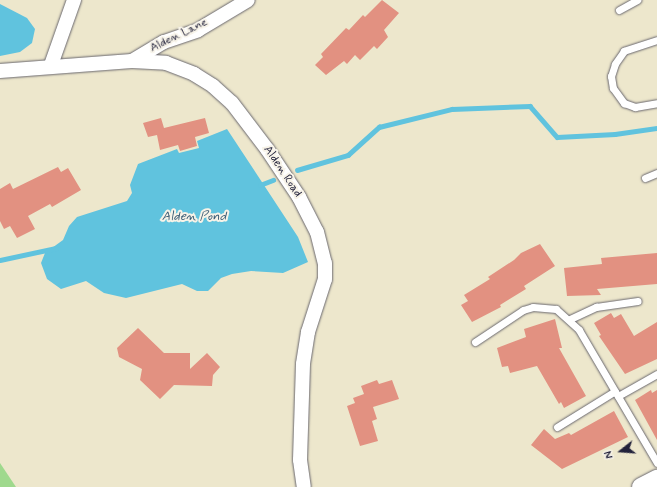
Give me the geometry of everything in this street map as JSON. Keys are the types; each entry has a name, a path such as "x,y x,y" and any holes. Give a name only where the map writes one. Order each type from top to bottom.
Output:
{"street":[{"path":"50,65 74,0"},
{"name":"Alden Lane","path":"132,61 164,42 198,30 248,0"},
{"name":"Alden Road","path":"0,71 50,65 132,61 166,63 194,74 222,95 268,149 300,197 318,232 324,258 325,279 308,332 303,364 300,460 304,487"},
{"path":"641,487 657,479"}],"lane":[{"path":"619,10 637,0"},
{"path":"657,40 624,51 614,64 611,76 613,88 624,103 635,107 657,103"},
{"path":"645,178 657,173"},
{"path":"570,319 596,307 638,301"},
{"path":"475,342 523,310 533,308 556,309 570,319 579,330 657,463"},
{"path":"557,427 657,374"}],"green space":[{"path":"0,463 16,487 0,487"}],"water":[{"path":"0,4 27,18 35,29 32,43 20,52 0,56"},
{"name":"Alden Pond","path":"227,129 298,237 308,262 283,273 251,271 232,274 221,278 208,291 197,291 182,284 126,298 104,293 86,281 61,289 47,279 41,263 45,253 63,240 69,226 77,217 127,201 132,193 130,185 138,164 177,149 179,153 199,148 197,141"}],"building":[{"path":"382,0 399,13 384,30 388,37 377,49 374,46 360,60 355,55 347,64 344,61 326,75 315,65 323,57 321,54 346,28 349,30 363,15 365,17"},
{"path":"161,118 164,128 205,118 209,133 195,137 197,146 180,151 178,145 160,150 157,135 148,137 143,123"},
{"path":"58,167 61,172 68,168 81,190 52,207 50,204 28,216 35,229 17,238 10,226 4,229 0,221 0,189 10,183 13,189"},
{"path":"540,244 555,266 524,286 526,289 500,305 501,307 472,322 461,305 468,301 464,295 490,279 488,277 514,260 521,253"},
{"path":"657,253 657,284 597,289 601,295 567,296 564,268 602,264 601,258"},
{"path":"611,313 614,318 621,314 634,336 657,322 657,359 625,374 599,336 601,335 594,323"},
{"path":"555,319 562,348 559,348 586,396 564,408 561,402 559,404 537,366 510,373 508,366 502,367 497,348 526,337 524,329"},
{"path":"138,328 164,353 190,353 190,369 207,353 220,367 213,375 212,386 174,385 160,399 140,380 142,369 119,357 117,348"},
{"path":"377,380 379,384 392,380 399,399 373,407 377,419 372,421 378,441 360,446 347,406 355,403 353,398 364,394 361,386"},
{"path":"651,390 652,393 657,390 657,440 635,400"},
{"path":"614,411 628,437 562,469 531,445 544,429 555,439 569,433 571,435"}],"waterway":[{"path":"297,170 348,155 379,127 452,109 530,106 557,137 615,134 657,128"},
{"path":"260,185 273,180"},
{"path":"0,260 56,248"}]}
